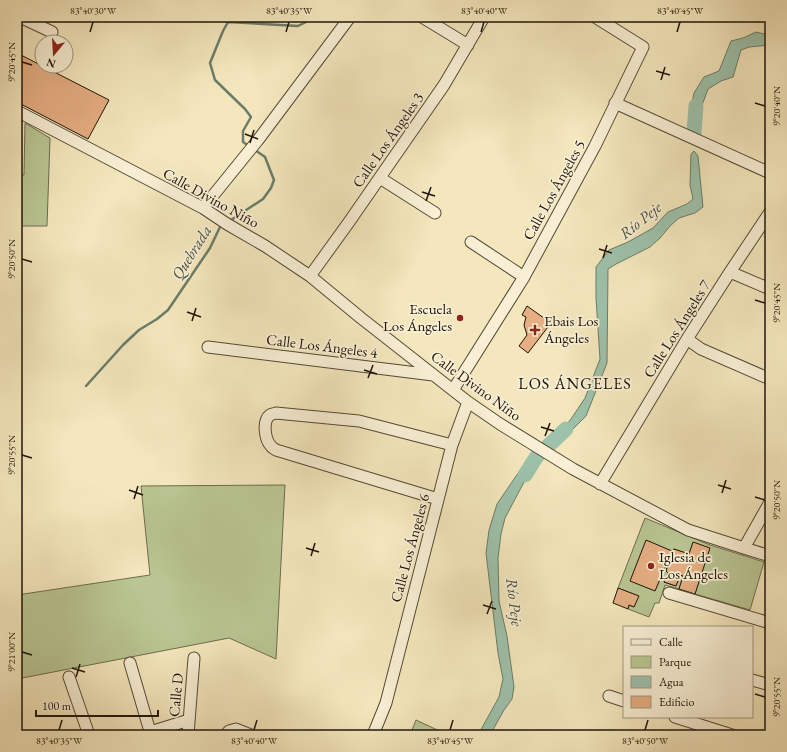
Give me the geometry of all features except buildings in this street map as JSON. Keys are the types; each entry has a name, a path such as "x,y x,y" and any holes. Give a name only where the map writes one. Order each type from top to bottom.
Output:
{"street":[{"path":"20,17 52,32"},
{"path":"203,208 258,140 350,17"},
{"path":"422,17 468,45"},
{"name":"Calle Los Ángeles 3","path":"310,276 444,85 484,17"},
{"name":"Calle Los Ángeles 5","path":"453,390 524,277 595,146 643,47 595,17"},
{"path":"615,103 770,173"},
{"name":"Calle Divino Niño","path":"17,111 203,208 265,246 310,276 468,402 600,484 688,530 770,556"},
{"path":"380,178 435,213"},
{"name":"Calle Los Ángeles 7","path":"600,484 686,339 770,212"},
{"path":"471,242 524,277"},
{"path":"730,272 770,289"},
{"path":"686,339 701,349 770,379"},
{"name":"Calle Los Ángeles 4","path":"208,347 433,375"},
{"name":"Calle Los Ángeles 6","path":"373,735 386,703 452,445 468,402"},
{"path":"438,499 276,450 271,446 267,439 266,421 268,416 276,413 359,421 452,445"},
{"path":"744,548 770,502"},
{"path":"669,593 770,623"},
{"name":"Calle D","path":"188,735 194,658"},
{"path":"130,663 151,733 189,720"},
{"path":"69,677 89,735"},
{"path":"753,680 770,685"},
{"path":"609,696 623,701"},
{"path":"678,718 732,735"},
{"path":"226,735 229,731 236,729 251,735"}],"green space":[{"path":"25,123 50,138 47,226 17,226 17,175 24,175"},
{"path":"285,485 276,659 229,638 17,679 17,595 150,575 141,486"},
{"path":"645,518 710,545 764,562 750,610 695,594 709,548 693,543 689,554 674,549 666,571 668,573 664,582 676,586 680,575 683,576 679,589 665,585 659,603 655,603 649,617 628,609 629,605 634,607 638,596 618,588"},
{"path":"416,720 448,735 410,735"}],"water":[{"path":"770,29 770,45 749,47 741,50 733,77 721,81 708,89 694,127 690,113 694,93 704,77 719,71 731,41 743,38 756,32 764,34 769,32"},
{"path":"694,151 698,156 703,207 695,213 679,218 650,247 608,269 607,363 586,416 570,432 552,442 571,419 585,398 600,359 596,298 596,267 609,250 628,242 653,228 668,212 687,204 693,199 690,185 691,154"},
{"path":"535,459 505,518 498,558 499,601 507,636 514,687 512,699 490,735 478,735 499,697 503,679 498,653 486,553 489,530 497,504 523,466"}],"waterway":[{"name":"Quebrada","path":"249,146 243,142 243,131 251,117 245,109 215,80 210,63 223,31 228,22 298,26 312,19 313,17"},
{"name":"Río Peje","path":"694,133 696,106"},
{"name":"Quebrada","path":"228,222 263,199 271,188 274,180 265,157 255,150"},
{"name":"Quebrada","path":"86,386 123,345 139,330 168,310 210,248 220,227 222,226"},
{"name":"Río Peje","path":"548,446 566,429"},
{"name":"Río Peje","path":"525,475 538,455"}],"place":[{"name":"Escuela Los Ángeles","path":"460,318"},
{"name":"Ebais Los Ángeles","path":"535,330"},
{"name":"Iglesia de Los Ángeles","path":"651,566"}],"district":[{"name":"LOS ÁNGELES","path":"575,383"}]}
